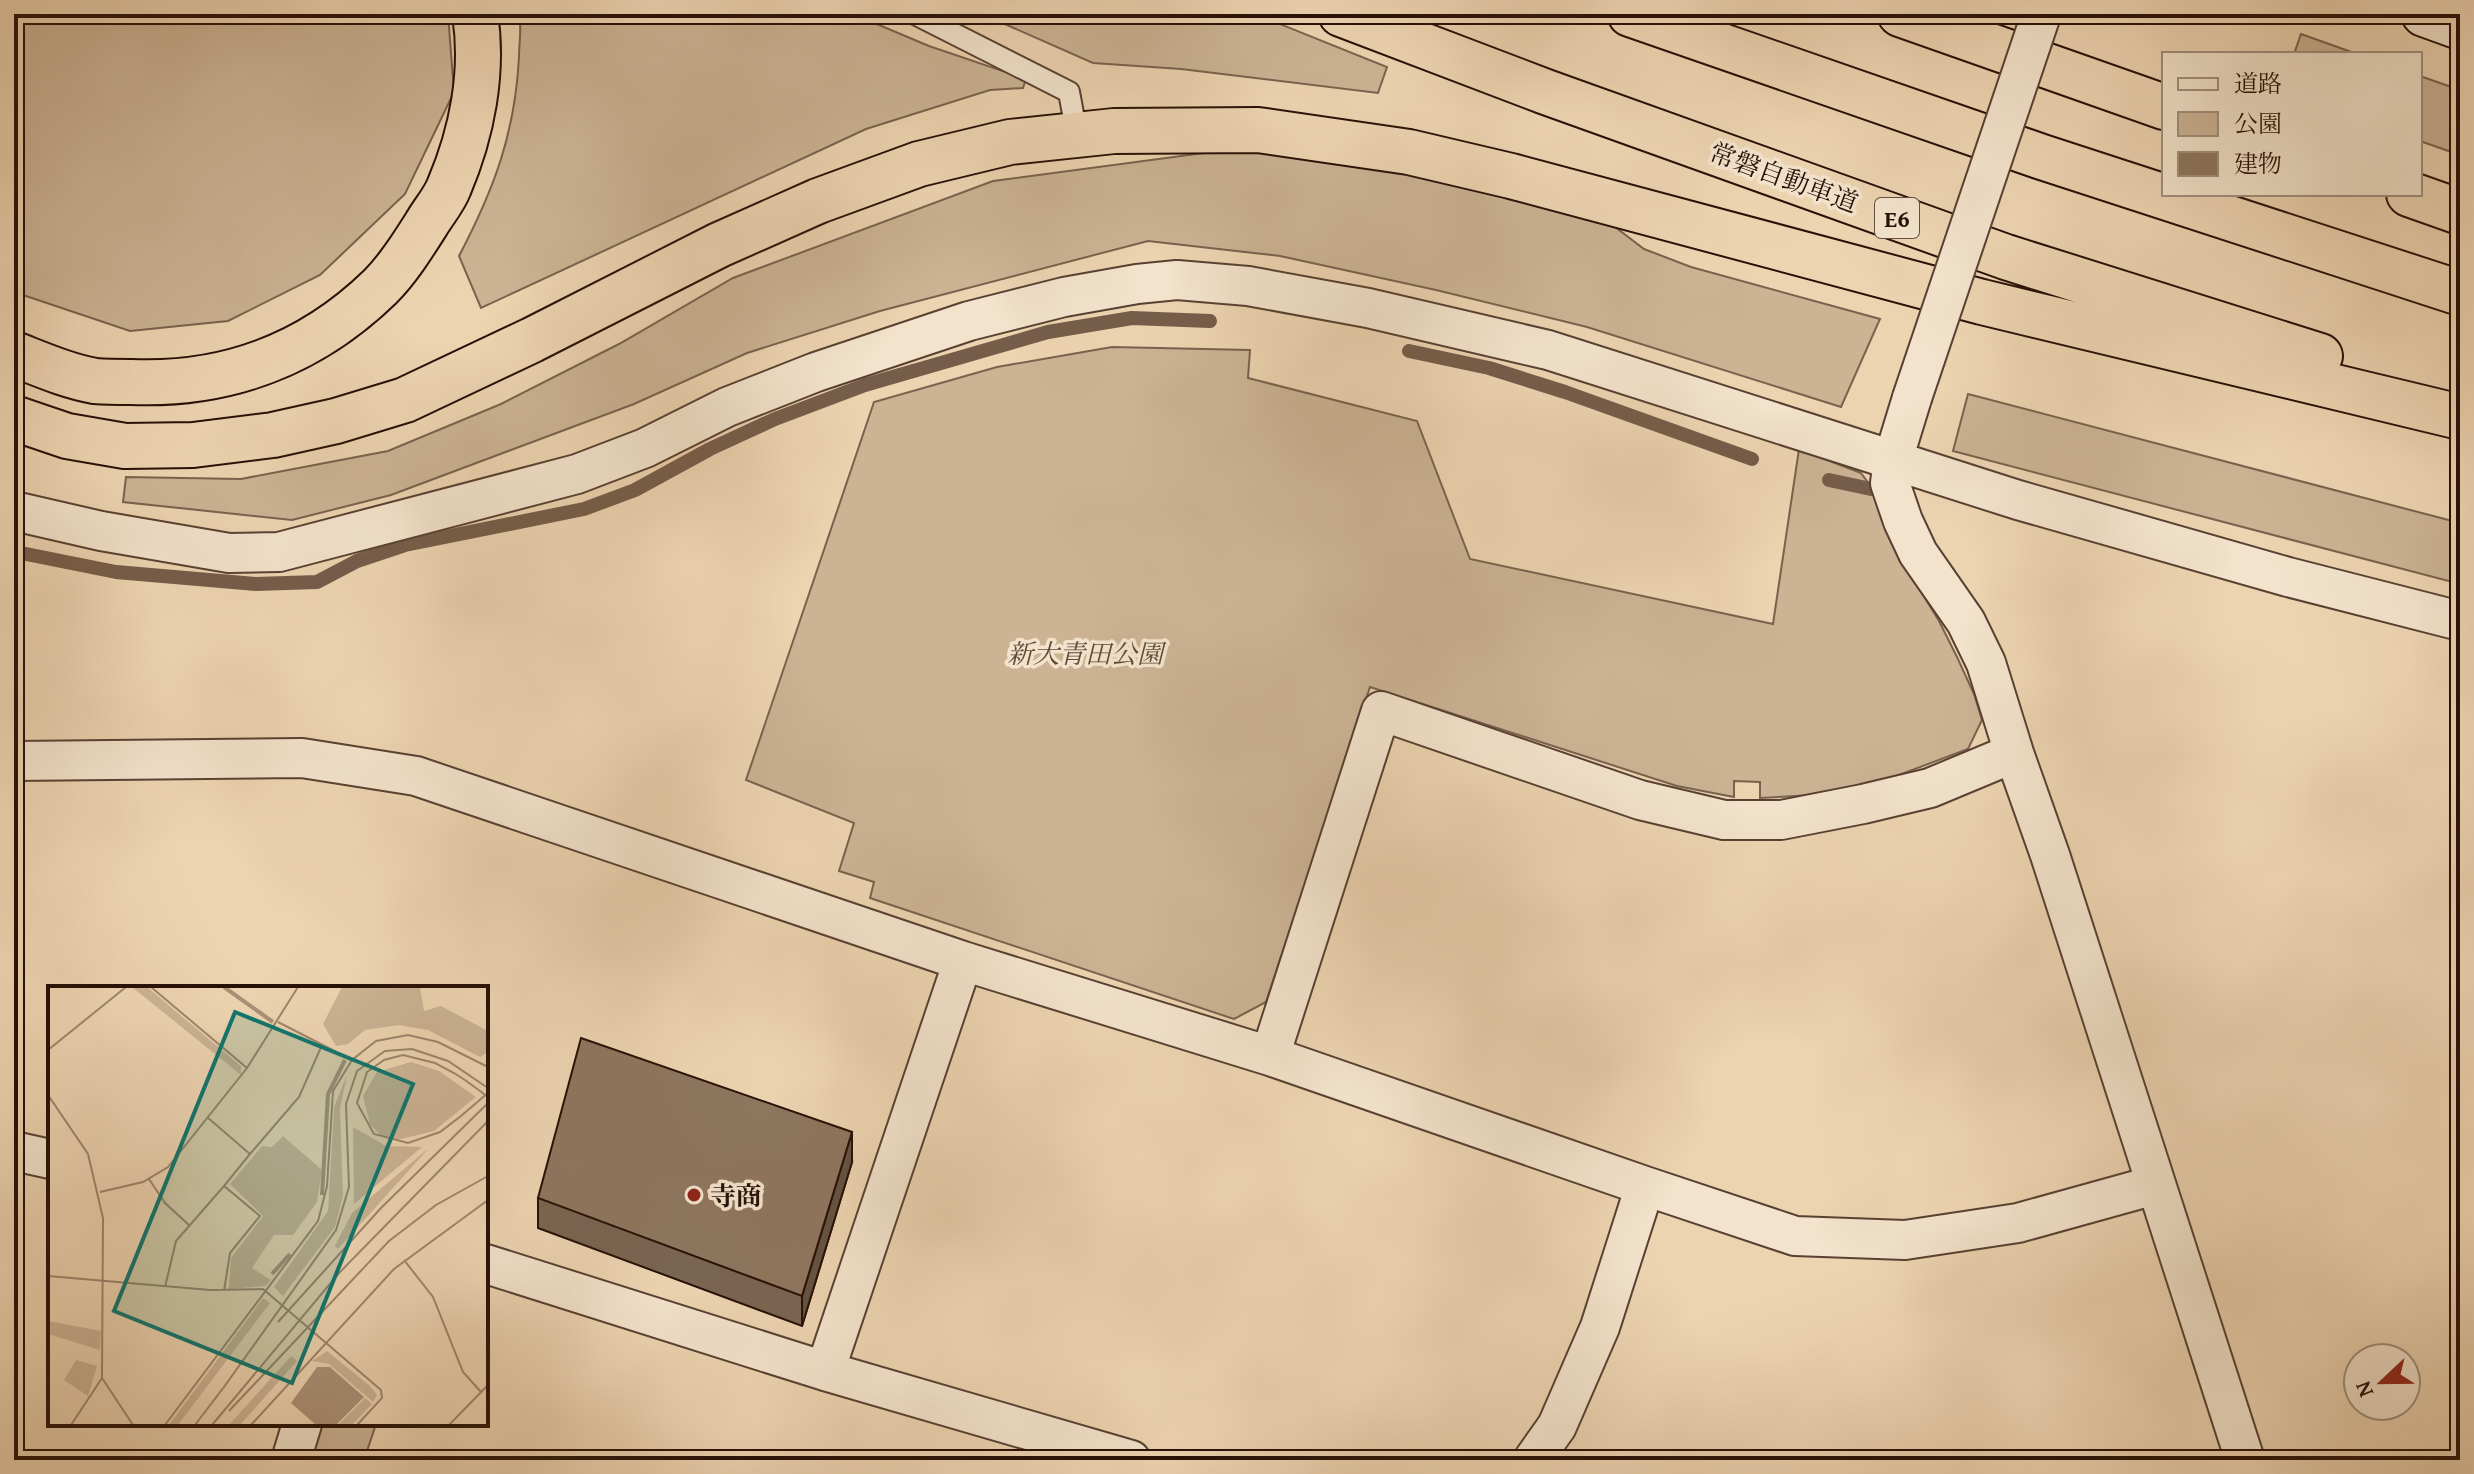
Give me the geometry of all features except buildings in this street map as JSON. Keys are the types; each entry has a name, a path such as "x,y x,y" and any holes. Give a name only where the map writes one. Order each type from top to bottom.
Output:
{"highway":[{"path":"14,354 95,381 151,383 193,380 244,370 295,350 341,321 382,285 449,189 466,139 476,92 478,32 475,14"},
{"name":"常磐自動車道","path":"1341,14 1546,92 2006,257 2460,400"},
{"path":"1630,14 2042,157 2460,293"},
{"path":"1900,14 2162,106"},
{"path":"14,418 67,436 125,446 219,442 273,435 336,421 405,400 532,340 719,245 818,201 919,164 1010,142 1114,131 1258,130 1409,152 1982,302 2460,417"},
{"path":"2415,196 2460,212"}],"street":[{"path":"2424,14 2460,27"},
{"path":"2041,15 1912,398 1893,460 1890,483 1918,553 1966,622 1986,663 2245,1460"},
{"path":"14,511 101,531 229,553 279,552 577,474 645,448 727,407 816,372 969,321 1064,297 1177,280 1248,286 1353,305 1548,350 2033,504 2288,577 2460,621"},
{"path":"1270,1056 1381,711 1640,800 1724,820 1781,820 1863,804 1930,788 2014,753"},
{"path":"14,761 302,758 416,776 963,961 1270,1056 1795,1236 1905,1240 2018,1223 2155,1185"},
{"path":"825,1371 963,961"},
{"path":"14,1151 48,1159"},
{"path":"1533,1460 1557,1426 1600,1327 1645,1186"},
{"path":"488,1265 825,1371 1131,1460"},
{"path":"291,1460 301,1426"}],"lane":[{"path":"915,14 1069,92 1077,135"}],"green space":[{"path":"14,14 448,14 454,92 405,194 320,275 228,321 130,331 14,292"},
{"path":"519,14 853,14 929,46 1026,79 1023,88 990,90 866,129 481,308 459,256 483,207 507,136 517,85"},
{"path":"982,14 1255,14 1387,67 1378,93 1181,69 1093,63"},
{"path":"2301,34 2351,52 2295,52"},
{"path":"2422,77 2460,90 2460,155 2422,142"},
{"path":"1241,148 1360,155 1602,217 1644,249 1691,267 1880,319 1841,407 1587,327 1436,290 1280,256 1148,241 880,311 747,353 634,404 391,495 292,520 123,502 126,477 241,479 388,451 501,404 619,344 733,278 993,181"},
{"name":"新大青田公園","path":"1112,347 1250,350 1248,378 1417,421 1470,559 1773,624 1799,449 1861,473 1881,500 1899,555 1939,621 1974,694 1982,720 1968,749 1875,784 1814,795 1760,798 1760,782 1734,781 1734,797 1677,786 1370,687 1266,1002 1234,1019 870,898 874,882 839,871 854,823 746,780 874,402 997,367"},
{"path":"1968,394 2460,523 2460,584 1953,451"},
{"path":"321,1426 375,1426 364,1460 310,1460"}],"waterway":[{"path":"21,553 116,572 256,584 317,582 357,561 405,545 584,509 635,490 710,449 775,419 865,385 1048,332 1132,318 1210,321"},
{"path":"1409,351 1489,368 1752,459"},
{"path":"1829,480 1871,489"}],"place":[{"name":"寺商","path":"694,1195"}]}
